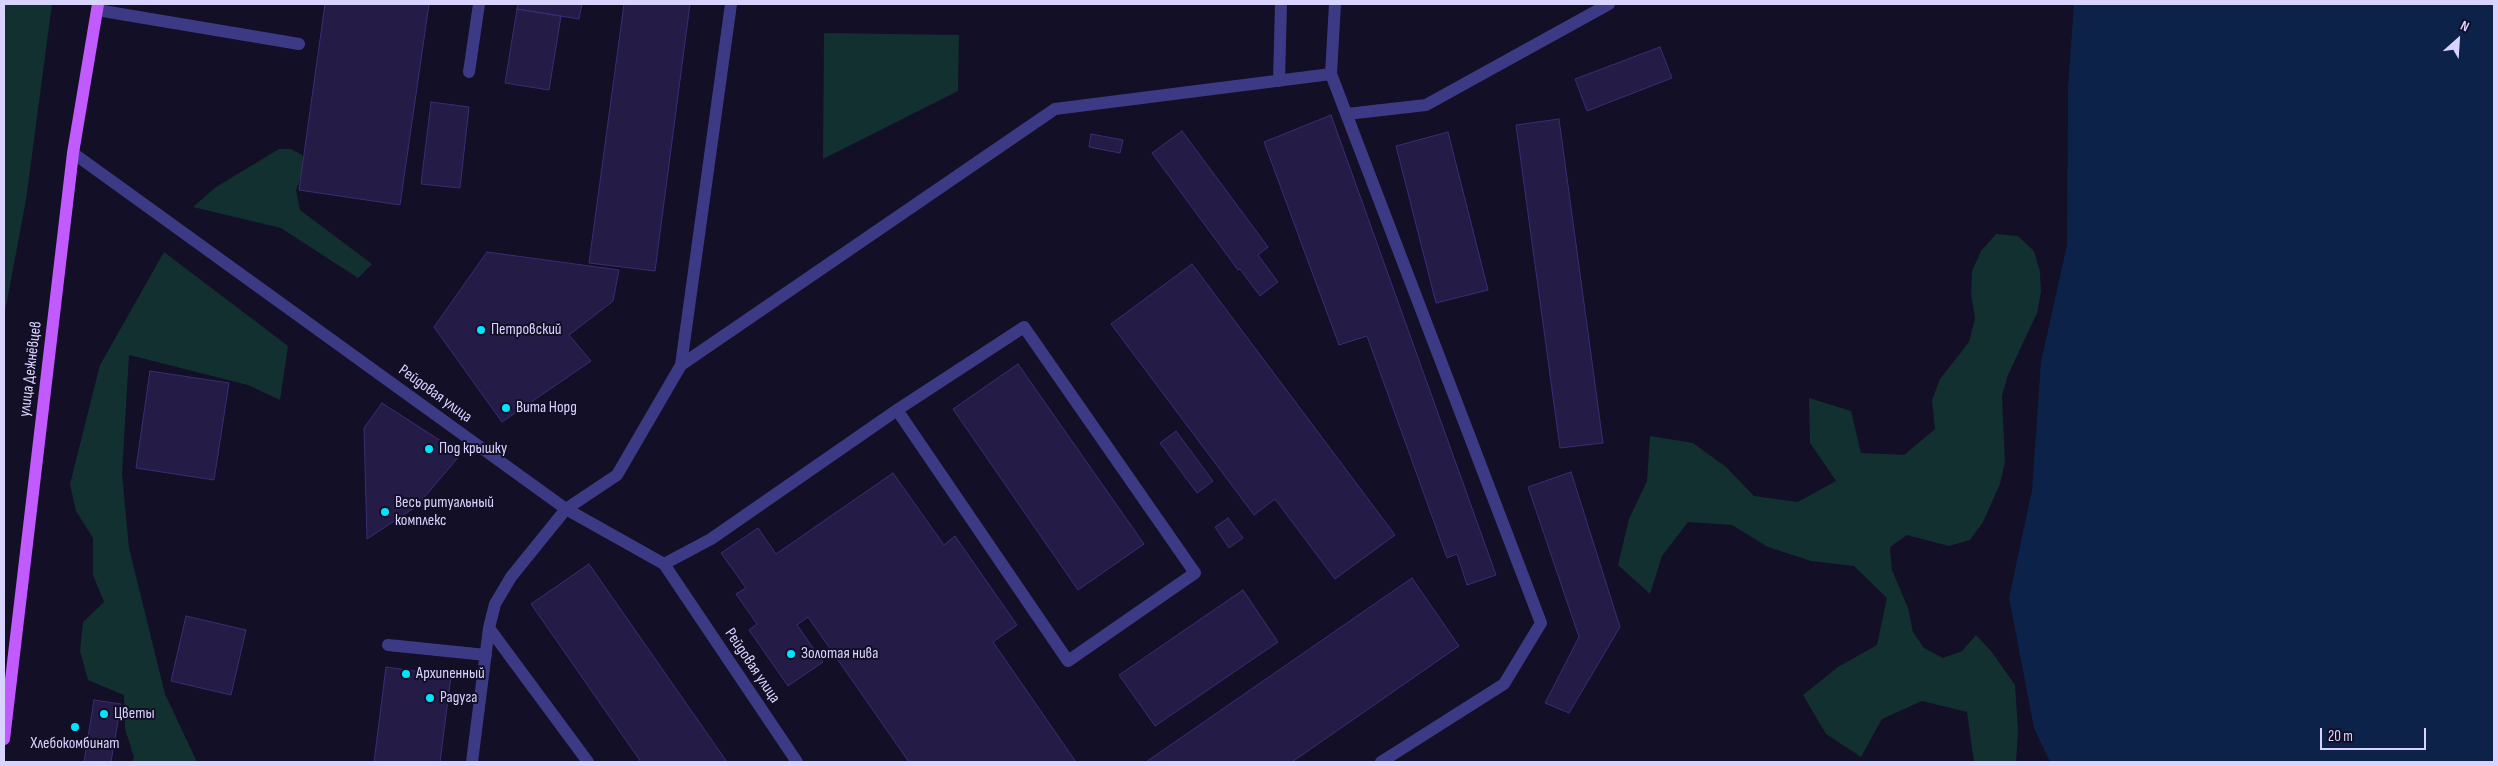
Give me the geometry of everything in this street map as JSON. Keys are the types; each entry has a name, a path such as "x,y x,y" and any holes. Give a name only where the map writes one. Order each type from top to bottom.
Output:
{"main road":[{"name":"улица Дежнёвцев","path":"4,739 73,153 97,7"}],"street":[{"path":"468,72 479,4"},
{"path":"472,762 489,628 496,604 511,577 566,509 617,476 680,365 731,4"},
{"path":"1279,81 1282,4"},
{"path":"1336,4 1331,74 1541,622 1504,684 1381,762"},
{"path":"1346,114 1426,105 1610,4"},
{"path":"97,7 299,44"},
{"path":"680,365 1055,109 1331,74"},
{"name":"Рейдовая улица","path":"73,153 566,509 664,564 797,762"},
{"path":"664,564 711,539 898,410 1024,327 1195,573 1068,661 898,410"},
{"path":"489,628 588,762"},
{"path":"388,645 486,655"}],"green space":[{"path":"4,4 52,4 26,200 4,317"},
{"path":"824,33 959,35 958,91 823,159"},
{"path":"279,149 291,149 302,155 305,167 296,190 300,210 372,264 358,278 281,228 193,207 216,187"},
{"path":"1996,234 2018,236 2034,251 2040,272 2041,292 2037,313 2008,375 2002,396 2005,462 2000,484 1983,522 1970,540 1949,546 1907,535 1890,547 1892,570 1908,608 1913,632 1924,648 1943,658 1962,651 1976,635 1991,651 2015,685 2018,730 2016,762 1974,762 1967,712 1922,701 1882,719 1861,757 1826,734 1803,695 1838,667 1877,645 1887,598 1854,566 1811,561 1768,547 1732,525 1688,522 1662,556 1650,594 1618,565 1629,519 1647,481 1650,436 1693,443 1726,467 1754,496 1798,502 1836,481 1810,443 1809,398 1851,411 1861,453 1904,455 1935,429 1932,400 1940,379 1969,342 1975,318 1971,295 1972,271 1981,251"},
{"path":"164,252 288,346 280,400 248,385 129,355 122,474 129,548 165,694 197,762 132,762 134,757 125,729 124,695 88,680 80,651 83,622 104,602 93,575 93,538 76,511 70,484 100,365"}],"water":[{"path":"2074,4 2494,4 2494,762 2050,762 2034,728 2009,598 2032,490 2041,362 2067,245 2068,88"}],"building":[{"path":"325,4 429,4 400,205 299,190"},
{"path":"518,4 582,4 579,19 517,9"},
{"path":"624,4 690,4 655,271 589,263"},
{"path":"517,9 561,16 549,90 505,83"},
{"path":"1660,47 1672,78 1587,111 1575,79"},
{"path":"431,102 469,107 460,188 421,184"},
{"path":"1331,115 1496,575 1467,585 1457,554 1447,558 1367,336 1339,345 1264,142"},
{"path":"1559,119 1603,443 1560,448 1516,125"},
{"path":"1182,131 1268,247 1258,255 1278,282 1260,296 1240,269 1238,270 1152,153"},
{"path":"1448,132 1488,290 1436,303 1396,146"},
{"path":"1091,134 1123,140 1120,153 1089,147"},
{"path":"487,252 619,270 613,301 569,335 591,361 502,422 434,327"},
{"path":"1192,264 1395,535 1335,579 1275,499 1254,515 1111,324"},
{"path":"1018,364 1144,544 1078,590 953,409"},
{"path":"150,371 229,383 214,480 136,468"},
{"path":"382,403 461,454 417,506 367,539 364,428"},
{"path":"1176,431 1213,481 1197,493 1160,443"},
{"path":"1571,472 1620,627 1569,713 1545,703 1579,637 1528,487"},
{"path":"893,473 944,545 955,536 1017,625 993,642 1076,762 909,762 808,617 797,625 823,662 788,686 749,630 757,624 736,594 746,588 721,553 758,528 776,554"},
{"path":"1228,518 1243,538 1229,548 1215,527"},
{"path":"589,564 727,762 641,762 531,604"},
{"path":"1412,578 1459,646 1292,762 1146,762"},
{"path":"1243,590 1278,642 1155,726 1119,675"},
{"path":"186,616 246,630 231,695 171,681"},
{"path":"386,667 451,676 440,762 374,762"},
{"path":"94,700 121,704 111,762 84,762"}],"place":[{"name":"Петровский","path":"481,330"},
{"name":"Вита Норд","path":"506,408"},
{"name":"Под крышку","path":"429,449"},
{"name":"Весь ритуальный комплекс","path":"385,512"},
{"name":"Золотая нива","path":"791,654"},
{"name":"Архипенный","path":"406,674"},
{"name":"Радуга","path":"430,698"},
{"name":"Цветы","path":"104,714"},
{"name":"Хлебокомбинат","path":"75,727"}]}
